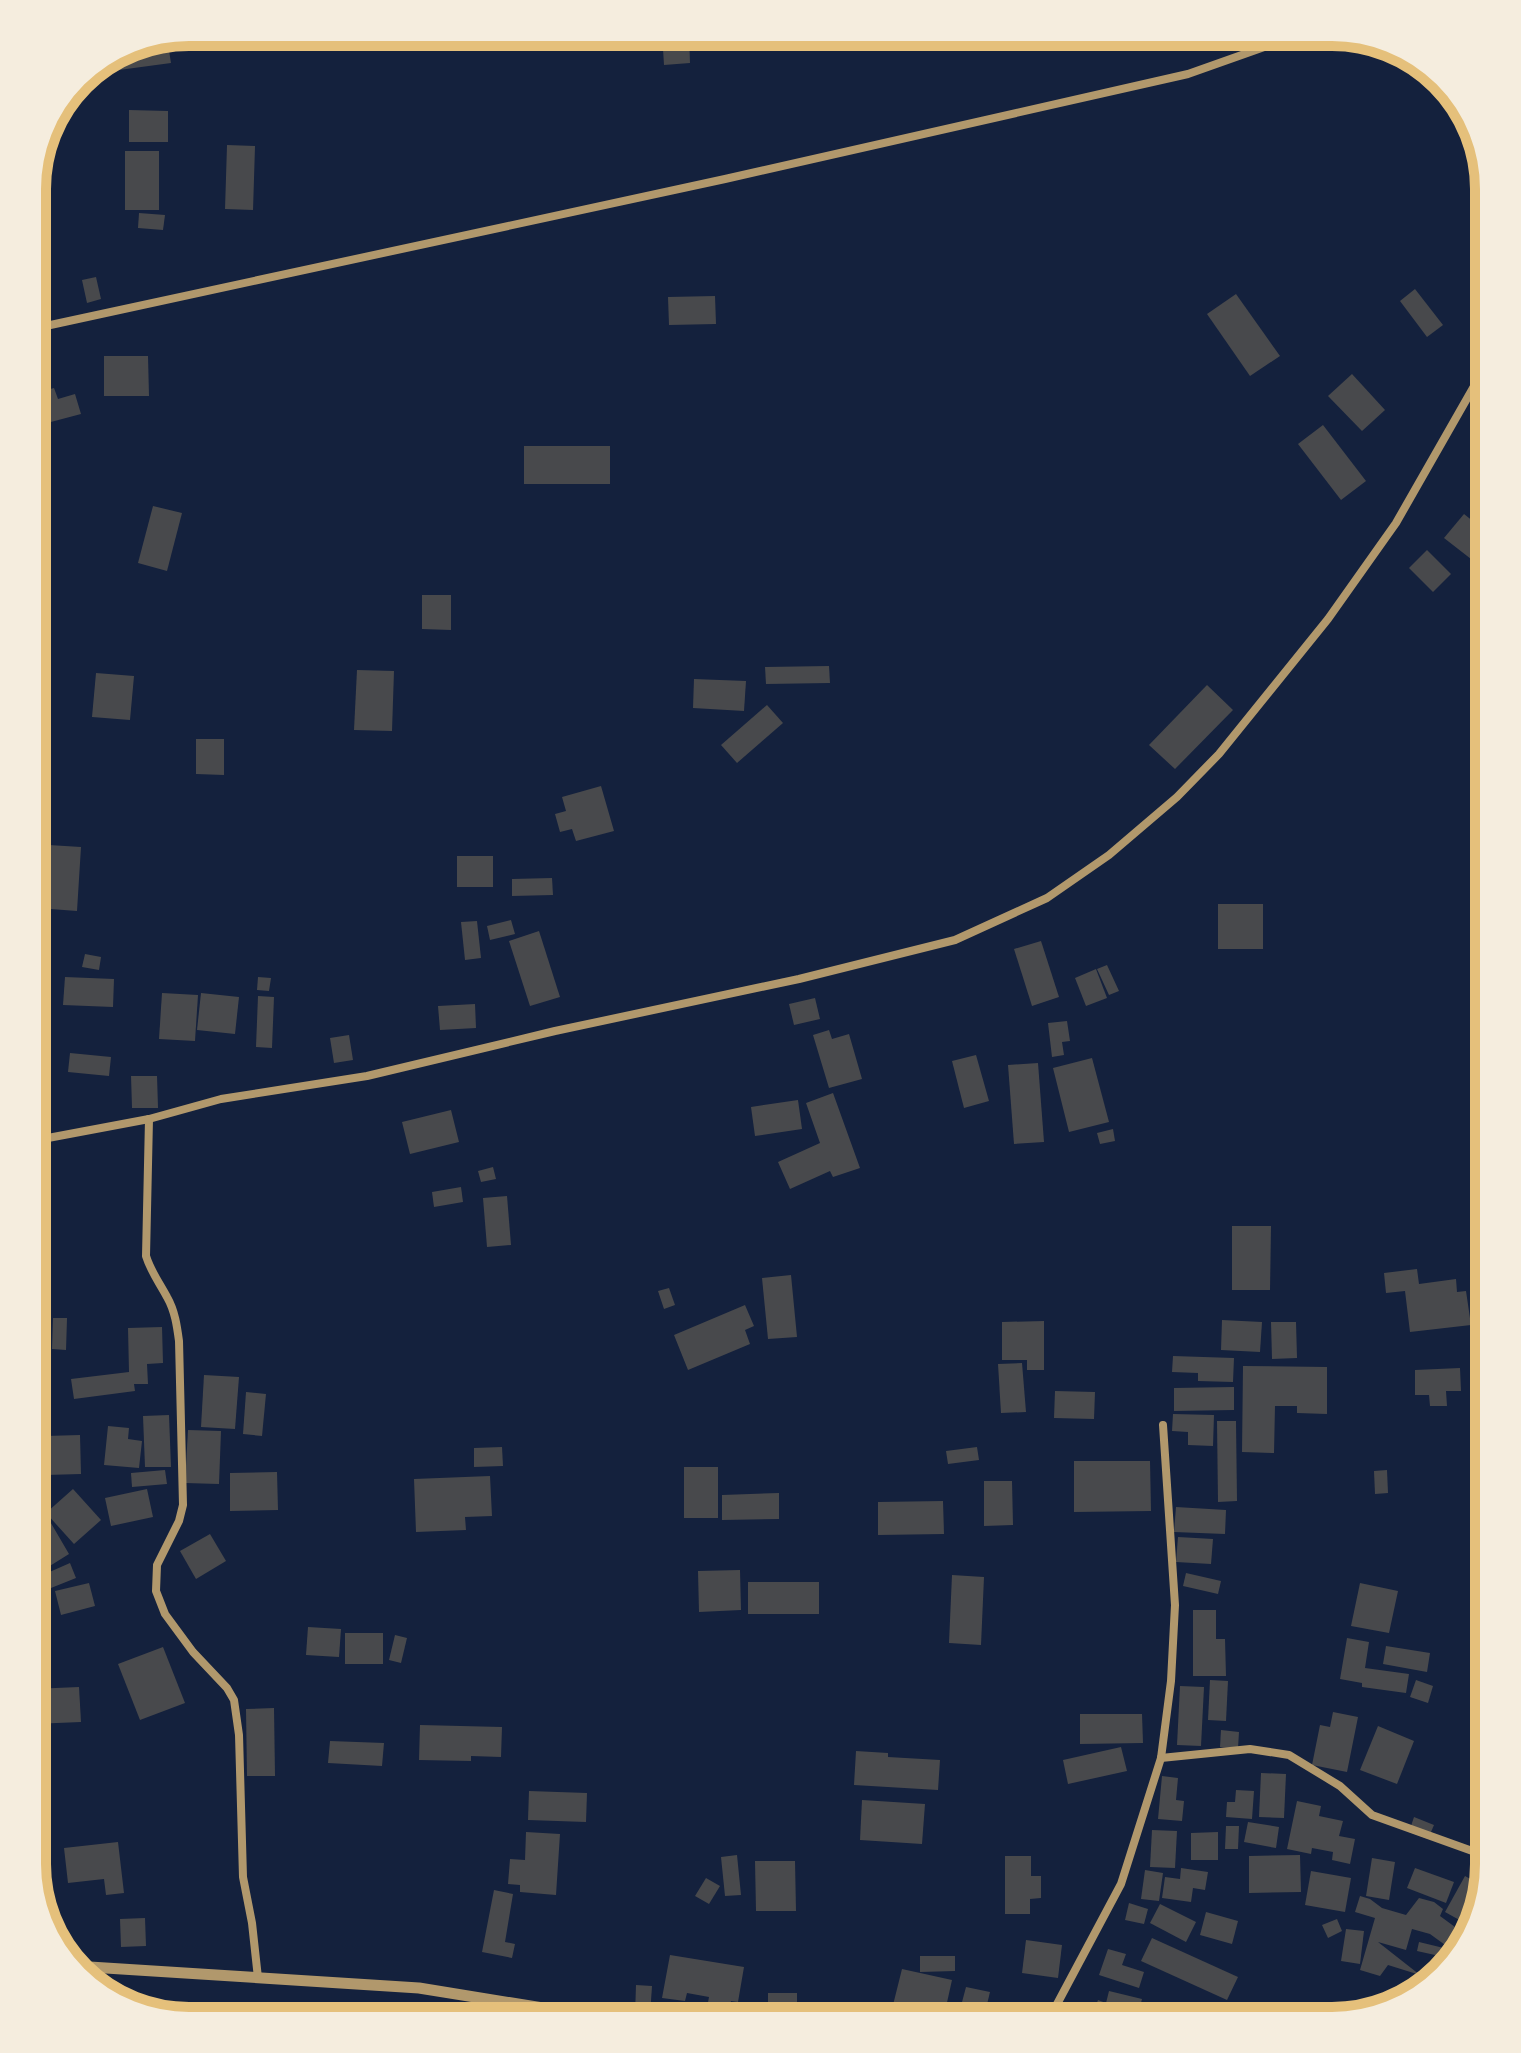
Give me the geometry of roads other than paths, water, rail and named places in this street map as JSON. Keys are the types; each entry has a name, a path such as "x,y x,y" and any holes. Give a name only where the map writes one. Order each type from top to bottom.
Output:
{"street":[{"path":"46,326 1188,74 1267,46"},
{"path":"46,1138 149,1119 221,1099 367,1076 555,1031 799,979 955,940 1047,898 1109,855 1177,797 1219,754 1328,619 1396,523 1475,385"},
{"path":"149,1119 146,1256 151,1274 168,1298 176,1317 183,1505 179,1521 157,1565 156,1591 165,1614 234,1700 239,1735 243,1877 258,1978"},
{"path":"1055,2007 1121,1884 1161,1758 1171,1681 1175,1605 1163,1425"},
{"path":"1161,1758 1250,1749 1289,1755 1340,1786 1372,1815 1475,1852"},
{"path":"90,1967 419,1988 537,2007"}]}
